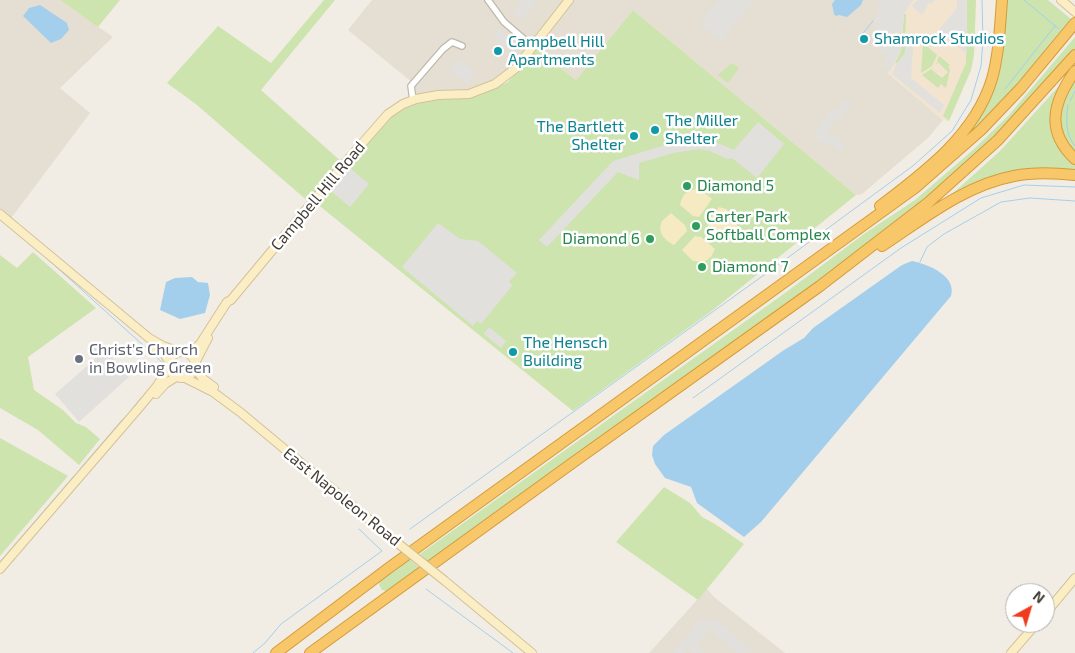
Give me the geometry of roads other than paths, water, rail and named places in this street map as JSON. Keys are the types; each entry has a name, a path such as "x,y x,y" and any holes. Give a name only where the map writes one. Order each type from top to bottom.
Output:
{"highway":[{"path":"808,266 846,232 920,174 956,141 971,122 985,98 992,78 999,39 1002,0"},
{"path":"276,653 390,567 899,201 967,143 1021,88 1075,24"},
{"path":"310,653 820,286 929,202 979,159 1018,120 1075,55"},
{"path":"1075,71 1059,98 1055,122 1057,133 1063,146 1075,159"},
{"path":"820,286 924,218 982,185 1005,177 1026,174 1053,173 1075,175"}],"main road":[{"name":"Campbell Hill Road","path":"195,366 231,300 381,121 397,107 413,100 428,96 469,94 488,88 503,79 516,68 569,0"},
{"path":"1062,1 1075,12"},
{"path":"0,214 130,323 157,343 193,357 195,366 192,373 185,378 176,377 171,372 162,352 138,334 130,323"},
{"name":"Campbell Hill Road","path":"185,353 200,344 224,305 231,300"},
{"path":"0,569 138,410 157,386 174,356 185,353"},
{"name":"East Napoleon Road","path":"195,366 202,378 226,396 239,408 240,412"},
{"path":"138,410 147,404 165,384 176,377"},
{"name":"East Napoleon Road","path":"185,378 213,392 240,412 532,653"},
{"path":"1055,602 1075,578"},
{"path":"1012,653 1029,633"}],"street":[{"path":"488,0 504,22 532,46"},
{"path":"413,100 410,93 411,86 443,49 452,42 462,46"}],"water":[{"path":"835,0 863,0 861,5 847,17 834,14 832,4"},
{"path":"40,5 67,23 69,30 61,39 51,43 23,16 29,8"},
{"path":"912,261 933,268 946,277 952,289 951,296 761,522 744,537 697,503 691,487 665,478 655,464 652,455 653,446 664,435 784,350 804,338 813,328 902,265"},
{"path":"192,277 198,282 208,283 210,295 205,313 180,319 160,310 166,282 175,278"}],"waterway":[{"path":"410,529 914,165 952,131 971,100 981,66 983,40 982,0"},
{"path":"1024,0 1059,29"},
{"path":"860,37 873,21"},
{"path":"1005,89 1055,26"},
{"path":"1070,101 1075,91"},
{"path":"1068,105 1068,132 1075,146"},
{"path":"693,398 901,248 981,198 1024,185 1075,187"},
{"path":"920,262 927,247 944,234 1001,202 1030,198 1075,201"},
{"path":"32,245 164,364"},
{"path":"132,409 141,398"},
{"path":"80,469 123,419"},
{"path":"0,562 75,475"},
{"path":"253,653 265,643 281,624 382,551 359,529"},
{"path":"426,589 513,653"}],"place":[{"name":"Shamrock Studios","path":"864,39"},
{"name":"Campbell Hill Apartments","path":"498,51"},
{"name":"The Miller Shelter","path":"655,130"},
{"name":"The Bartlett Shelter","path":"634,136"},
{"name":"Diamond 5","path":"687,186"},
{"name":"Carter Park Softball Complex","path":"696,226"},
{"name":"Diamond 6","path":"650,239"},
{"name":"Diamond 7","path":"702,267"},
{"name":"The Hensch Building","path":"513,352"},
{"name":"Christ's Church in Bowling Green","path":"79,359"}]}
